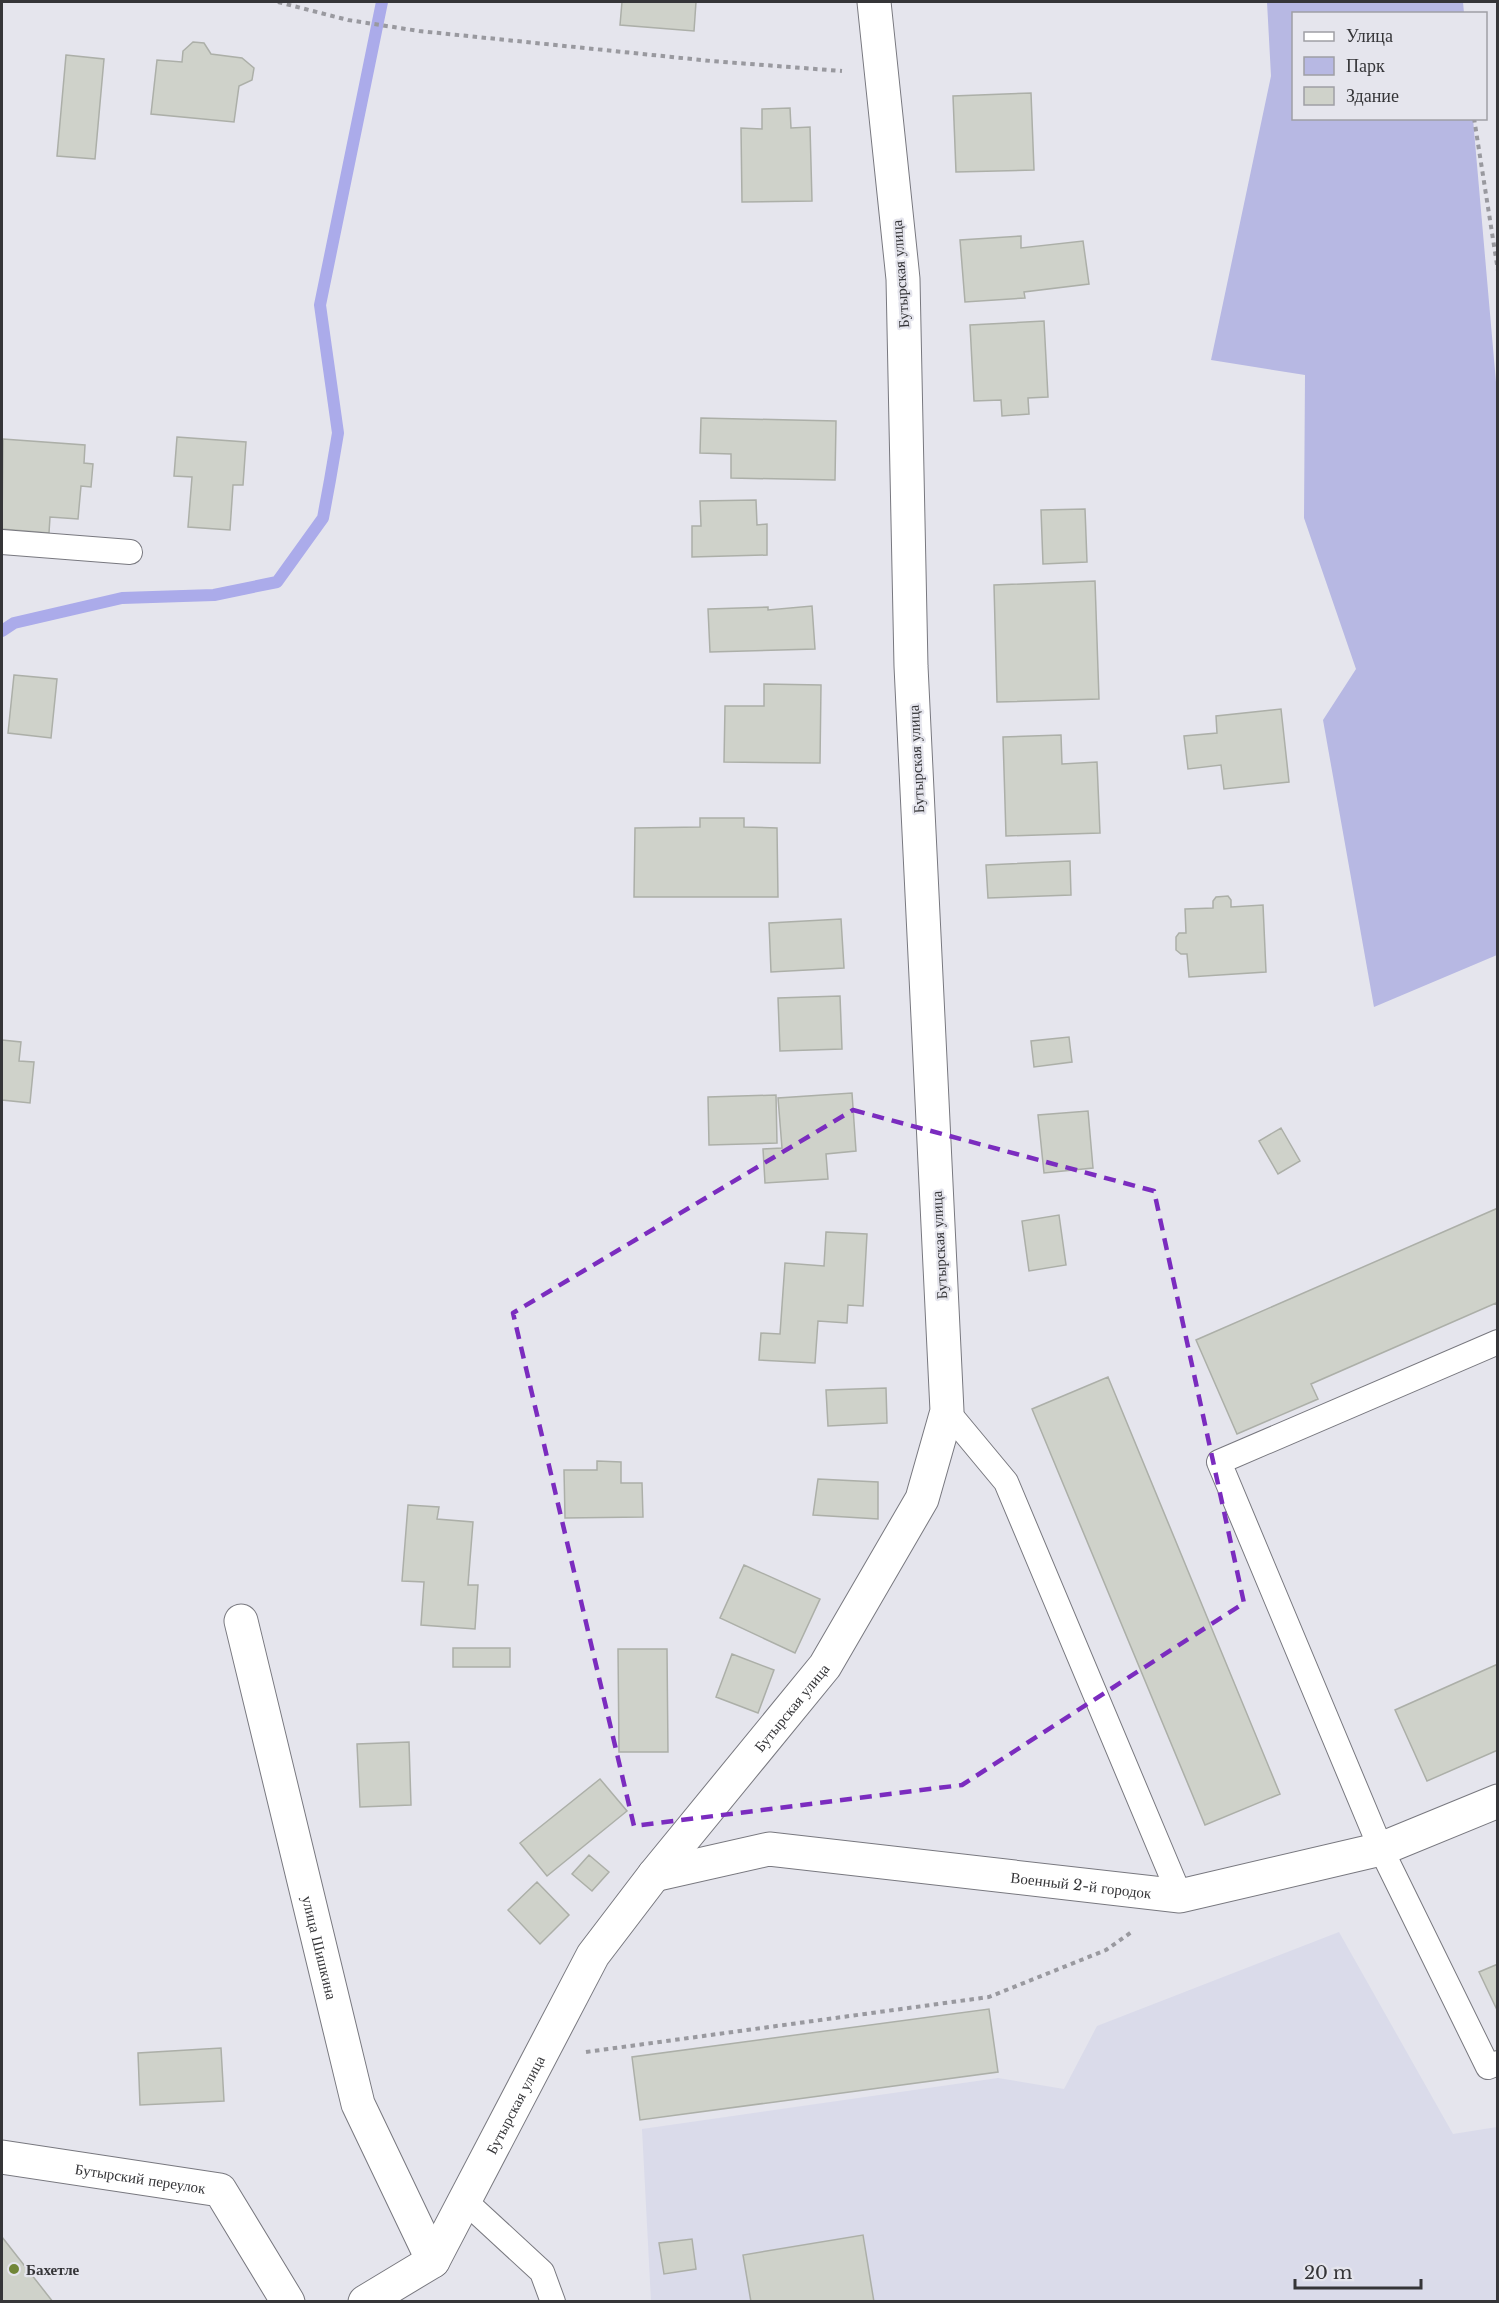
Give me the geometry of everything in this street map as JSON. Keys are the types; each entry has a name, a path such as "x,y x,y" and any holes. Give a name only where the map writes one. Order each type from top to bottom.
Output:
{"street":[{"name":"Бутырская улица","path":"433,2260 593,1955 654,1875 825,1666 922,1500 948,1411 911,666 903,279 874,2"},
{"name":"улица Шишкина","path":"241,1621 358,2103 433,2260"},
{"name":"Военный 2-й городок","path":"654,1875 769,1849 1180,1896 1381,1849 1497,1802"},
{"name":"Бутырский переулок","path":"2,2157 220,2190 288,2301"},
{"path":"365,2301 433,2260"}],"lane":[{"path":"2,542 130,552"},
{"path":"1497,1342 1219,1462 1381,1849 1488,2067 1497,2063"},
{"path":"948,1411 1006,1482 1180,1896"},
{"path":"465,2201 542,2272 553,2301"}],"path":[{"path":"278,2 348,20 419,31 734,63 839,71 881,67"},
{"path":"1474,120 1497,271"},
{"path":"541,2057 622,2049 989,1997 1106,1950 1134,1930"}],"highlighted area":[{"path":"853,1110 1154,1191 1244,1603 962,1785 634,1826 513,1313"}],"shaded area":[{"path":"1339,1932 1453,2134 1497,2127 1497,2301 651,2301 642,2129 998,2078 1064,2089 1097,2026"}],"green space":[{"path":"1267,2 1463,2 1464,12 1292,12 1292,120 1473,120 1498,405 1497,955 1374,1007 1323,720 1356,669 1304,518 1305,375 1211,360 1271,76"}],"building":[{"path":"622,2 696,2 694,31 620,25"},
{"path":"193,42 204,43 211,54 242,58 254,68 252,80 239,86 234,122 151,114 157,60 182,62 183,51"},
{"path":"66,55 104,59 95,159 57,156"},
{"path":"1031,93 1034,170 956,172 953,96"},
{"path":"790,108 791,128 810,127 812,201 742,202 741,128 762,129 762,109"},
{"path":"1021,236 1021,248 1083,241 1089,284 1024,292 1025,298 965,302 960,240"},
{"path":"1044,321 1048,397 1028,398 1029,414 1002,416 1001,400 974,401 970,325"},
{"path":"701,418 836,421 835,480 731,478 731,454 700,453"},
{"path":"177,437 246,442 243,485 233,485 230,530 188,527 192,477 174,476"},
{"path":"3,439 85,445 84,463 93,464 91,487 81,486 78,519 50,517 49,533 2,529"},
{"path":"756,500 757,525 767,524 767,555 692,557 692,526 701,526 700,501"},
{"path":"1085,509 1087,562 1043,564 1041,510"},
{"path":"1095,581 1099,699 997,702 994,585"},
{"path":"812,606 815,649 710,652 708,609 768,607 768,610"},
{"path":"14,675 57,679 51,738 8,733"},
{"path":"764,684 821,685 820,763 724,762 725,706 764,706"},
{"path":"1281,709 1289,782 1224,789 1221,765 1188,769 1184,736 1217,733 1216,716"},
{"path":"1061,735 1062,764 1097,762 1100,833 1006,836 1003,737"},
{"path":"700,818 744,818 744,827 777,828 778,897 634,897 635,828 700,827"},
{"path":"1070,861 1071,895 988,898 986,865"},
{"path":"1228,896 1231,900 1231,907 1263,905 1266,972 1189,977 1187,954 1181,954 1176,950 1176,937 1179,933 1186,933 1185,909 1213,908 1213,901 1216,897"},
{"path":"841,919 844,968 771,972 769,923"},
{"path":"840,996 842,1049 780,1051 778,998"},
{"path":"1069,1037 1072,1062 1034,1067 1031,1041"},
{"path":"2,1040 21,1042 19,1061 34,1062 30,1103 2,1100"},
{"path":"852,1093 856,1151 826,1154 828,1179 765,1183 763,1149 782,1148 778,1098"},
{"path":"776,1095 777,1143 709,1145 708,1097"},
{"path":"1088,1111 1093,1168 1044,1173 1038,1115"},
{"path":"1281,1128 1300,1161 1278,1174 1259,1141"},
{"path":"1498,1208 1498,1307 1496,1303 1311,1384 1318,1399 1237,1434 1196,1340"},
{"path":"1059,1215 1066,1265 1029,1271 1022,1221"},
{"path":"826,1232 867,1234 863,1306 848,1305 847,1323 818,1321 815,1363 759,1360 761,1333 780,1334 785,1263 824,1266"},
{"path":"1108,1377 1280,1794 1205,1825 1032,1409"},
{"path":"886,1388 887,1423 828,1426 826,1390"},
{"path":"597,1461 621,1462 621,1483 642,1483 643,1517 565,1518 564,1470 597,1470"},
{"path":"818,1479 878,1482 878,1519 813,1515"},
{"path":"408,1505 439,1507 437,1519 473,1522 468,1585 478,1585 475,1629 421,1625 424,1582 402,1581"},
{"path":"744,1565 820,1599 795,1653 720,1618"},
{"path":"453,1648 510,1648 510,1667 453,1667"},
{"path":"618,1649 667,1649 668,1752 619,1752"},
{"path":"732,1654 774,1670 758,1713 716,1697"},
{"path":"1498,1664 1498,1750 1427,1781 1395,1710"},
{"path":"409,1742 411,1805 360,1807 357,1744"},
{"path":"600,1779 627,1811 547,1876 520,1843"},
{"path":"589,1855 609,1872 592,1891 572,1874"},
{"path":"537,1882 569,1915 540,1944 508,1910"},
{"path":"1498,1964 1498,2012 1479,1972"},
{"path":"989,2009 998,2072 640,2120 632,2057"},
{"path":"221,2048 224,2101 140,2105 138,2053"},
{"path":"863,2235 874,2302 751,2302 743,2255"},
{"name":"Бахетле","path":"2,2237 53,2302 2,2302"},
{"path":"692,2239 696,2269 664,2274 659,2243"}],"waterway":[{"path":"2,631 14,623 122,598 214,595 277,582 323,518 338,433 320,305 382,2"}],"place":[{"name":"Бахетле","path":"14,2269"}]}
